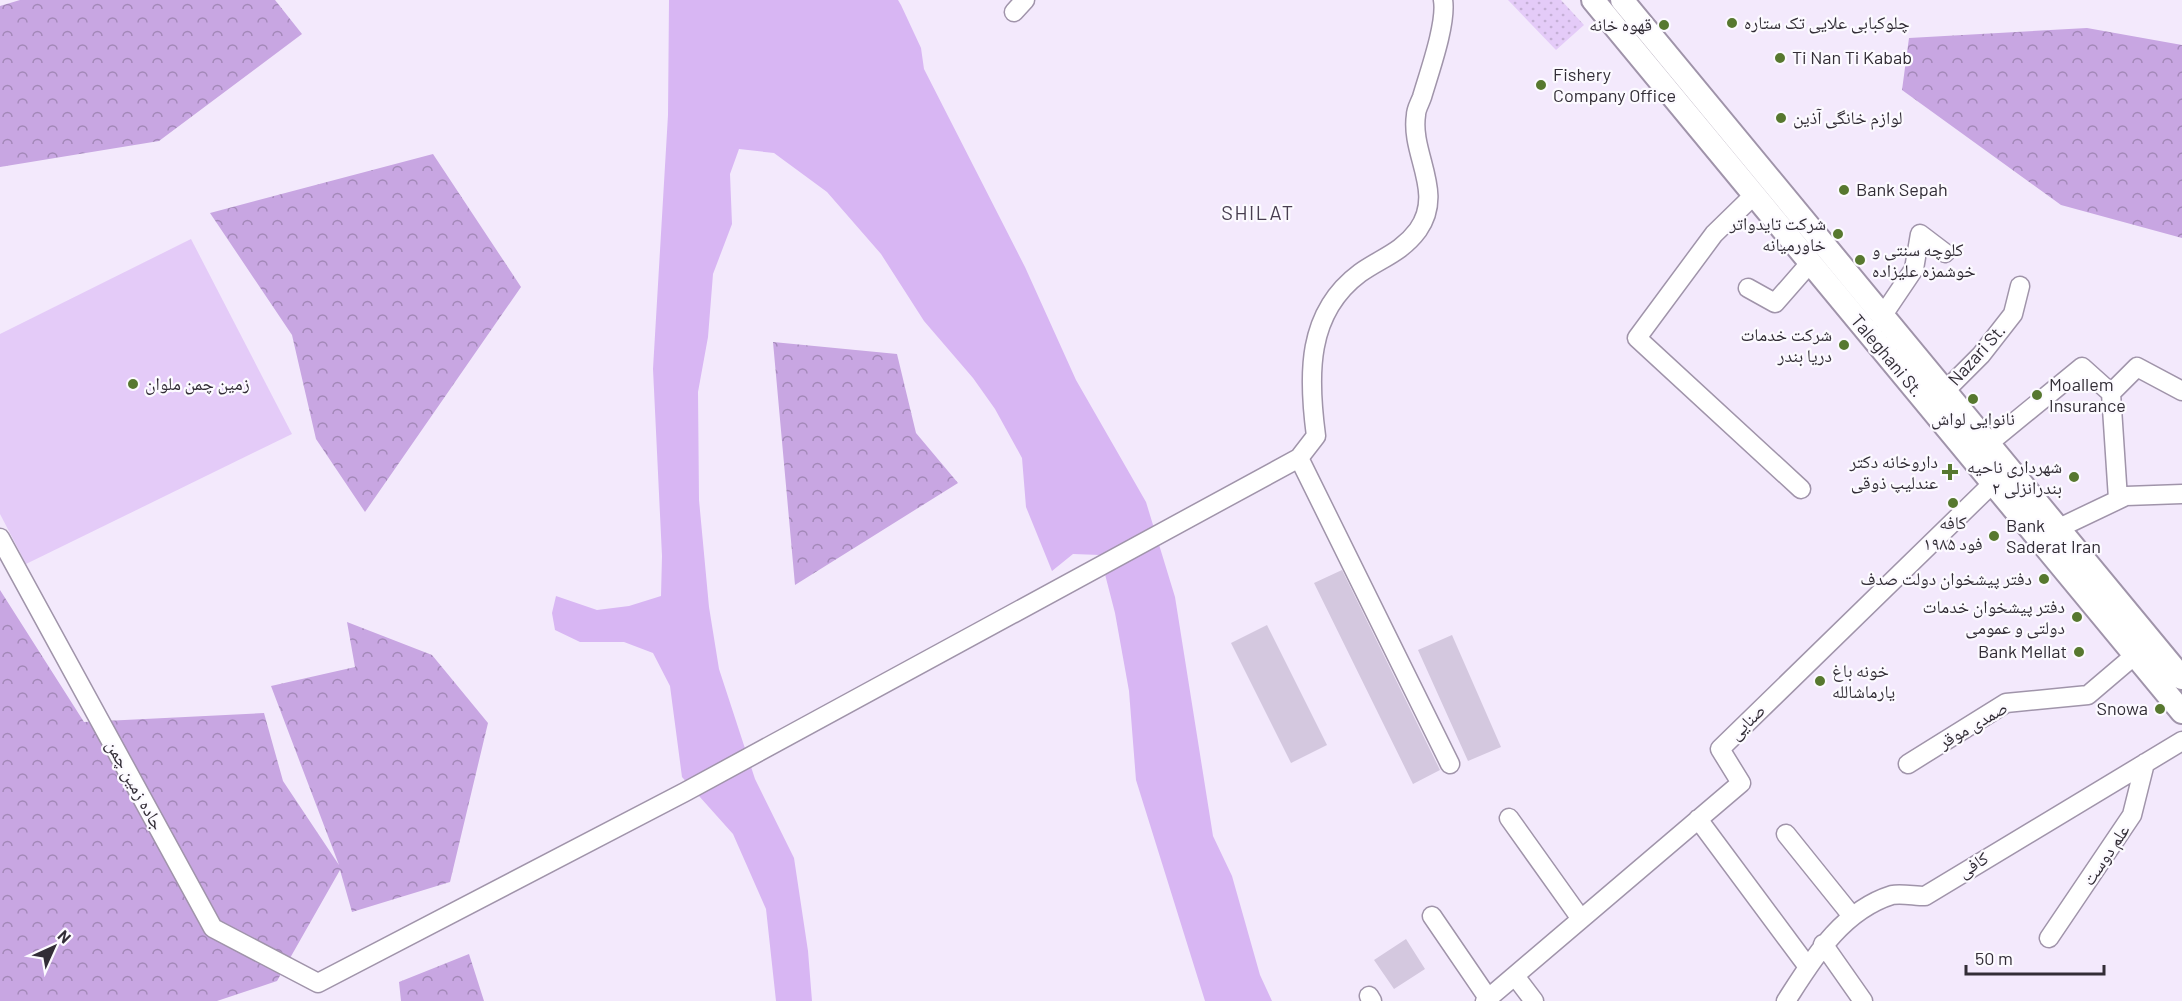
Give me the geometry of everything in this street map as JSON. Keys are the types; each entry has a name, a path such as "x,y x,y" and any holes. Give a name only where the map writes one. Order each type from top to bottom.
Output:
{"main road":[{"name":"Taleghani St.","path":"1593,0 2182,712"},
{"name":"Taleghani St.","path":"1622,0 2182,678"},
{"path":"1992,484 2009,468"}],"street":[{"path":"1443,0 1445,12 1416,114 1417,132 1427,175 1429,207 1418,229 1396,253 1364,270 1334,298 1310,361 1310,394 1317,436 1299,458 1450,764"},
{"path":"1754,195 1714,234 1637,338 1801,489"},
{"path":"1883,315 1914,269 1920,234 1945,253"},
{"path":"1748,288 1775,303 1810,263"},
{"name":"Nazari St.","path":"1945,391 1981,355 2013,314 2020,286"},
{"path":"1989,443 2082,367 2112,393 2118,499"},
{"path":"2112,393 2137,367 2182,391"},
{"name":"جاده زمین چمن","path":"0,538 213,928 318,983 685,792 1176,527 1299,458"},
{"name":"صنایی","path":"1487,1000 1741,783 1720,749 1992,484"},
{"path":"2059,528 2126,496 2182,494"},
{"name":"صمدی موقر","path":"1908,764 2006,703 2088,695 2135,655"},
{"name":"کافی","path":"1786,1001 1823,944 1852,916 1893,895 1925,896 2182,741"},
{"name":"علم دوست","path":"2049,938 2132,815 2145,764"},
{"path":"1509,818 1581,919"},
{"path":"1698,819 1808,967"},
{"path":"1786,834 1852,916"},
{"path":"1432,916 1487,1000"},
{"path":"1823,944 1863,1001"},
{"path":"1515,976 1534,1001"}],"shaded area":[{"path":"669,0 898,0 921,48 924,69 1025,267 1076,380 1146,502 1175,597 1213,836 1232,876 1260,975 1272,1001 1205,1001 1136,780 1129,691 1115,613 1100,555 1073,554 1052,571 1026,507 1022,458 995,409 973,378 924,321 881,254 827,192 774,153 739,149 730,174 732,224 713,274 708,337 698,392 699,500 709,607 719,669 755,779 794,858 808,951 812,1001 776,1001 766,909 733,834 682,777 670,686 653,653 624,642 580,642 555,630 552,613 556,596 597,610 629,606 661,596 662,556 653,369 668,115"},
{"path":"1508,0 1561,0 1584,25 1556,50"},
{"name":"زمین چمن ملوان","path":"191,239 292,434 26,564 0,514 0,334"}],"green space":[{"path":"20,0 275,0 302,34 159,141 0,167 0,6"},
{"path":"2087,28 2182,45 2182,238 2061,205 1902,90 1909,38"},
{"path":"433,154 521,287 365,512 316,439 292,335 210,213"},
{"path":"773,342 897,354 916,433 958,483 795,585"},
{"path":"0,590 84,722 264,713 283,781 339,865 271,686 355,667 347,622 432,655 488,723 450,882 352,912 340,870 277,981 217,1001 0,1001"},
{"path":"469,954 484,1001 401,1001 399,982"}],"building":[{"path":"1342,570 1440,770 1413,784 1314,583"},
{"path":"1267,625 1327,745 1291,763 1231,643"},
{"path":"1452,635 1501,747 1468,761 1418,650"},
{"path":"1406,939 1425,969 1394,989 1374,960"}],"place":[{"name":"چلوکبابی علایی تک ستاره","path":"1732,23"},
{"name":"قهوه خانه","path":"1664,25"},
{"name":"Ti Nan Ti Kabab","path":"1780,58"},
{"name":"Fishery Company Office","path":"1541,85"},
{"name":"لوازم خانگی آذین","path":"1781,118"},
{"name":"Bank Sepah","path":"1844,190"},
{"name":"شرکت تایدواتر خاورمیانه","path":"1838,234"},
{"name":"کلوچه سنتی و خوشمزه علیزاده","path":"1860,260"},
{"name":"شرکت خدمات دریا بندر","path":"1844,345"},
{"name":"زمین چمن ملوان","path":"133,384"},
{"name":"Moallem Insurance","path":"2037,395"},
{"name":"نانوایی لواش","path":"1973,399"},
{"name":"داروخانه دکتر عندلیپ ذوقی","path":"1950,472"},
{"name":"شهرداری ناحیه ۲ بندرانزلی","path":"2074,477"},
{"name":"کافه فود ۱۹۸۵","path":"1953,503"},
{"name":"Bank Saderat Iran","path":"1994,536"},
{"name":"دفتر پیشخوان دولت صدف","path":"2044,579"},
{"name":"دفتر پیشخوان خدمات دولتی و عمومی","path":"2077,617"},
{"name":"Bank Mellat","path":"2079,652"},
{"name":"خونه باغ یارماشالله","path":"1820,681"},
{"name":"Snowa","path":"2160,709"}],"district":[{"name":"SHILAT","path":"1258,213"}]}
